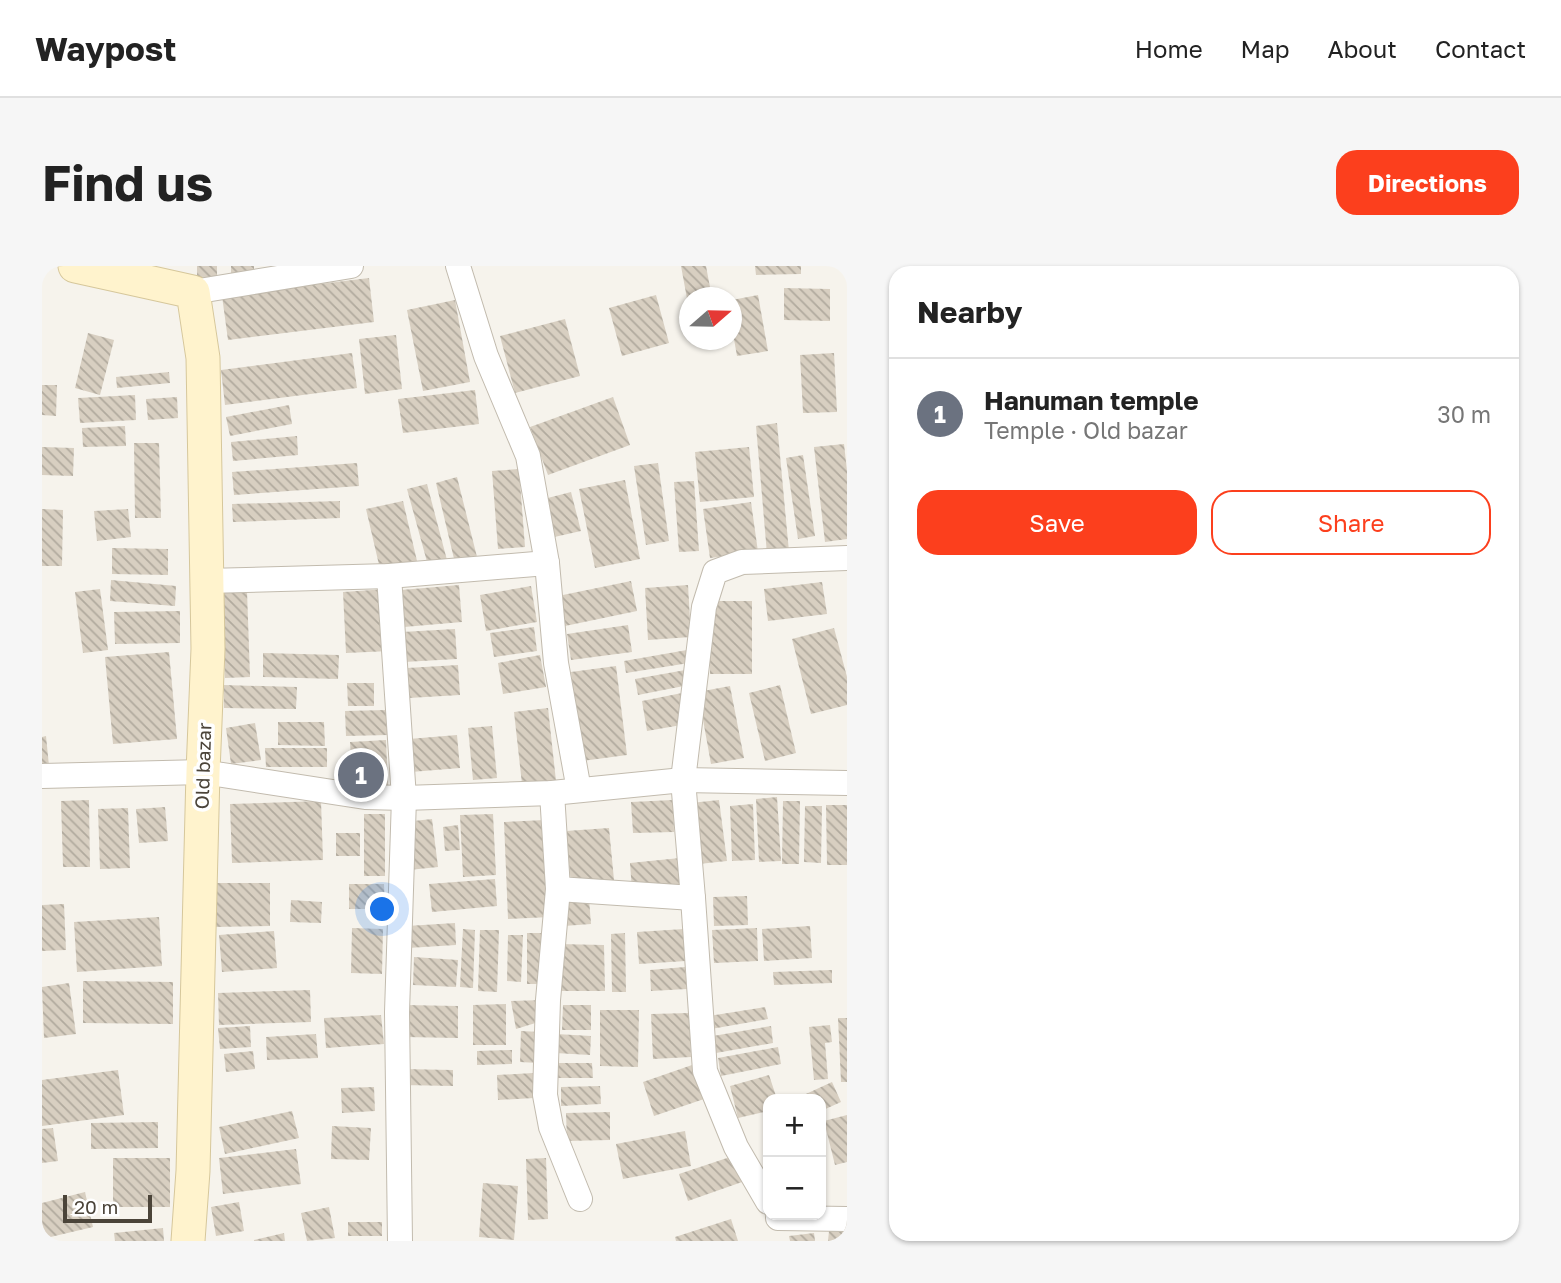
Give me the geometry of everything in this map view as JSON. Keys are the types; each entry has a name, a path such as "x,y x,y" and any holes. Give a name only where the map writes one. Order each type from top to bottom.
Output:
{"street":[{"path":"75,266 193,292 351,266"},
{"path":"458,266 486,356 528,456 547,563 556,663 579,790"},
{"name":"Old bazar","path":"188,1241 194,1171 208,649 203,358 193,292"},
{"path":"763,1196 736,1147 705,1071 683,780 704,607 715,572 742,562 847,558"},
{"path":"206,581 389,576 547,563"},
{"path":"389,576 404,798 397,1012 400,1241"},
{"path":"42,776 203,772 365,797 404,798 552,793 683,780 847,783"},
{"path":"552,793 558,889 548,1000 545,1094 551,1126 580,1199"},
{"path":"558,889 693,898"},
{"path":"826,1219 847,1219"}],"building":[{"path":"197,266 217,266 217,280 197,280"},
{"path":"231,266 254,266 254,278 231,278"},
{"path":"681,266 706,266 710,287 685,287"},
{"path":"755,266 801,266 801,274 756,275"},
{"path":"369,278 374,322 228,340 222,296"},
{"path":"784,288 830,289 830,321 784,320"},
{"path":"656,295 669,343 622,356 609,308"},
{"path":"758,295 768,351 737,356 736,350 742,350 742,298"},
{"path":"455,300 470,382 423,391 407,310"},
{"path":"565,319 580,376 515,393 500,336"},
{"path":"88,333 114,340 100,395 75,388"},
{"path":"396,335 402,389 365,394 359,339"},
{"path":"352,353 357,388 225,405 221,370"},
{"path":"834,353 837,412 803,413 800,355"},
{"path":"169,372 170,383 117,388 116,377"},
{"path":"42,385 57,385 56,416 42,415"},
{"path":"475,390 479,424 403,433 398,399"},
{"path":"135,395 136,420 80,423 78,398"},
{"path":"177,397 178,418 148,420 146,399"},
{"path":"613,397 630,445 548,475 530,427"},
{"path":"289,405 292,424 230,436 226,417"},
{"path":"777,423 789,552 767,554 756,426"},
{"path":"125,426 126,446 83,447 82,428"},
{"path":"297,436 298,455 233,461 231,442"},
{"path":"134,443 159,443 161,518 135,518"},
{"path":"844,444 847,471 847,539 825,542 814,447"},
{"path":"42,447 74,448 73,476 42,475"},
{"path":"749,447 754,497 700,502 695,452"},
{"path":"803,455 815,536 798,539 786,458"},
{"path":"357,463 359,486 234,495 232,472"},
{"path":"658,463 669,541 646,545 634,466"},
{"path":"519,469 525,547 498,549 492,471"},
{"path":"457,477 477,557 455,563 436,483"},
{"path":"625,480 640,559 595,568 579,489"},
{"path":"694,481 699,551 679,552 674,482"},
{"path":"427,484 448,564 429,569 407,489"},
{"path":"571,492 581,531 550,538 540,500"},
{"path":"340,501 340,518 233,522 232,504"},
{"path":"403,501 417,561 380,569 366,509"},
{"path":"751,502 758,552 710,558 703,509"},
{"path":"42,509 63,510 62,566 42,566"},
{"path":"128,509 131,537 97,541 94,511"},
{"path":"112,548 168,549 168,575 112,574"},
{"path":"111,580 176,586 175,606 110,601"},
{"path":"631,581 637,611 565,626 558,596"},
{"path":"822,582 827,614 768,621 764,589"},
{"path":"459,585 462,622 404,627 401,590"},
{"path":"688,585 691,637 648,640 645,588"},
{"path":"531,586 537,622 486,631 480,595"},
{"path":"100,589 108,650 83,653 75,592"},
{"path":"387,589 390,651 346,653 343,592"},
{"path":"222,591 247,591 250,677 225,678"},
{"path":"710,601 752,601 752,674 710,674"},
{"path":"180,611 180,643 115,644 114,612"},
{"path":"628,625 632,652 571,660 567,634"},
{"path":"534,627 537,651 494,657 490,633"},
{"path":"834,628 847,677 847,705 811,714 792,639"},
{"path":"455,629 457,659 404,662 402,632"},
{"path":"687,650 689,663 626,673 624,661"},
{"path":"169,652 177,739 113,744 105,657"},
{"path":"263,653 339,655 338,679 263,677"},
{"path":"540,655 546,687 503,694 498,663"},
{"path":"458,665 460,695 409,698 407,668"},
{"path":"616,666 627,755 582,761 571,672"},
{"path":"691,669 694,684 638,695 635,679"},
{"path":"347,683 374,683 374,706 348,706"},
{"path":"224,685 297,687 296,709 224,708"},
{"path":"780,685 796,753 765,761 749,693"},
{"path":"730,686 744,758 711,764 698,692"},
{"path":"682,693 687,724 647,731 642,701"},
{"path":"548,708 556,781 522,784 514,712"},
{"path":"387,710 388,735 346,736 345,711"},
{"path":"278,722 324,722 325,746 278,745"},
{"path":"255,723 261,760 231,764 226,728"},
{"path":"492,726 497,778 473,780 468,728"},
{"path":"457,735 460,768 411,772 409,739"},
{"path":"46,736 49,766 42,766 42,737"},
{"path":"386,740 388,785 353,787 350,742"},
{"path":"265,748 327,748 327,767 266,767"},
{"path":"777,797 781,861 759,862 756,799"},
{"path":"89,800 90,867 63,867 61,801"},
{"path":"673,800 674,832 633,833 631,802"},
{"path":"719,800 727,861 699,864 691,803"},
{"path":"321,801 323,860 232,863 230,804"},
{"path":"783,801 800,801 799,864 782,864"},
{"path":"753,804 755,860 732,861 730,806"},
{"path":"826,805 847,805 847,865 827,865"},
{"path":"805,806 822,806 821,863 804,862"},
{"path":"165,807 168,841 139,843 136,809"},
{"path":"128,808 130,868 100,869 98,809"},
{"path":"364,814 385,814 385,876 364,876"},
{"path":"493,814 496,875 463,877 460,815"},
{"path":"432,819 438,867 409,870 404,822"},
{"path":"545,820 550,917 508,919 504,822"},
{"path":"458,825 460,850 445,851 443,827"},
{"path":"609,828 614,880 571,884 566,831"},
{"path":"336,833 360,833 360,856 336,856"},
{"path":"680,858 683,884 632,890 630,863"},
{"path":"495,879 497,906 432,912 429,884"},
{"path":"213,883 270,883 270,926 214,927"},
{"path":"349,884 384,884 385,909 349,909"},
{"path":"747,896 748,925 714,926 713,897"},
{"path":"589,899 591,924 564,926 562,901"},
{"path":"291,900 322,902 321,923 290,922"},
{"path":"64,904 66,950 42,951 42,905"},
{"path":"159,917 162,966 77,972 74,922"},
{"path":"455,923 456,945 408,948 407,926"},
{"path":"810,926 812,958 764,961 762,929"},
{"path":"352,928 383,929 382,974 351,973"},
{"path":"757,928 758,961 714,963 712,930"},
{"path":"463,929 475,930 473,988 460,987"},
{"path":"684,929 686,961 639,964 637,932"},
{"path":"480,930 499,930 497,992 478,991"},
{"path":"274,931 277,968 222,972 219,935"},
{"path":"527,933 545,933 544,984 527,984"},
{"path":"625,933 626,992 612,992 611,934"},
{"path":"508,935 523,935 521,982 507,981"},
{"path":"558,944 604,945 605,991 559,991"},
{"path":"414,957 458,960 456,987 413,985"},
{"path":"685,967 687,989 651,991 650,970"},
{"path":"832,970 832,983 774,985 773,972"},
{"path":"83,981 173,982 173,1024 83,1023"},
{"path":"69,983 76,1034 44,1038 42,987"},
{"path":"310,990 311,1022 219,1025 218,993"},
{"path":"543,1000 542,1021 516,1029 511,1001"},
{"path":"506,1004 506,1045 473,1045 473,1005"},
{"path":"405,1005 458,1006 458,1038 405,1037"},
{"path":"563,1005 591,1005 591,1030 562,1030"},
{"path":"765,1007 768,1019 711,1029 709,1016"},
{"path":"600,1010 639,1010 638,1067 600,1066"},
{"path":"689,1013 691,1057 653,1059 651,1014"},
{"path":"381,1015 384,1044 326,1048 324,1018"},
{"path":"838,1018 847,1018 847,1082 841,1082"},
{"path":"830,1025 832,1042 825,1043 828,1079 814,1080 809,1027"},
{"path":"250,1026 251,1047 220,1049 218,1028"},
{"path":"771,1026 773,1043 716,1053 713,1036"},
{"path":"521,1031 540,1032 538,1063 520,1062"},
{"path":"316,1034 318,1058 267,1060 266,1037"},
{"path":"556,1034 591,1036 590,1055 555,1053"},
{"path":"778,1047 781,1064 721,1076 718,1058"},
{"path":"512,1050 512,1064 477,1065 477,1051"},
{"path":"253,1051 255,1069 226,1072 224,1054"},
{"path":"556,1063 592,1063 593,1078 556,1078"},
{"path":"692,1065 704,1099 654,1116 643,1082"},
{"path":"402,1069 453,1070 453,1086 402,1085"},
{"path":"118,1070 124,1115 42,1126 42,1080"},
{"path":"533,1073 534,1098 498,1100 497,1075"},
{"path":"769,1075 775,1094 763,1094 763,1112 738,1118 730,1086"},
{"path":"832,1082 841,1102 826,1109 826,1094 806,1094"},
{"path":"600,1086 601,1104 561,1106 561,1087"},
{"path":"374,1087 375,1111 342,1113 341,1088"},
{"path":"292,1111 299,1138 225,1154 219,1127"},
{"path":"610,1112 610,1140 567,1141 566,1113"},
{"path":"847,1115 847,1162 835,1165 826,1120"},
{"path":"158,1122 158,1148 91,1149 91,1123"},
{"path":"332,1126 371,1128 369,1160 331,1159"},
{"path":"53,1128 58,1161 42,1163 42,1129"},
{"path":"685,1131 691,1166 623,1179 616,1144"},
{"path":"296,1149 301,1184 223,1194 219,1158"},
{"path":"733,1156 742,1182 688,1201 679,1174"},
{"path":"113,1158 170,1158 170,1207 113,1207"},
{"path":"546,1158 548,1219 528,1220 526,1159"},
{"path":"483,1183 518,1186 514,1240 479,1237"},
{"path":"85,1192 93,1227 42,1239 42,1203"},
{"path":"239,1202 244,1231 216,1236 211,1207"},
{"path":"329,1207 335,1238 307,1241 301,1213"},
{"path":"731,1219 738,1241 676,1241 675,1237"},
{"path":"348,1222 382,1222 382,1236 348,1236"},
{"path":"163,1228 164,1241 115,1241 114,1233"},
{"path":"829,1231 847,1232 847,1241 828,1241"},
{"path":"284,1233 285,1241 254,1241 254,1240"},
{"path":"814,1233 815,1241 790,1241 789,1236"}],"place":[{"name":"Hanuman temple","path":"361,775"}]}
